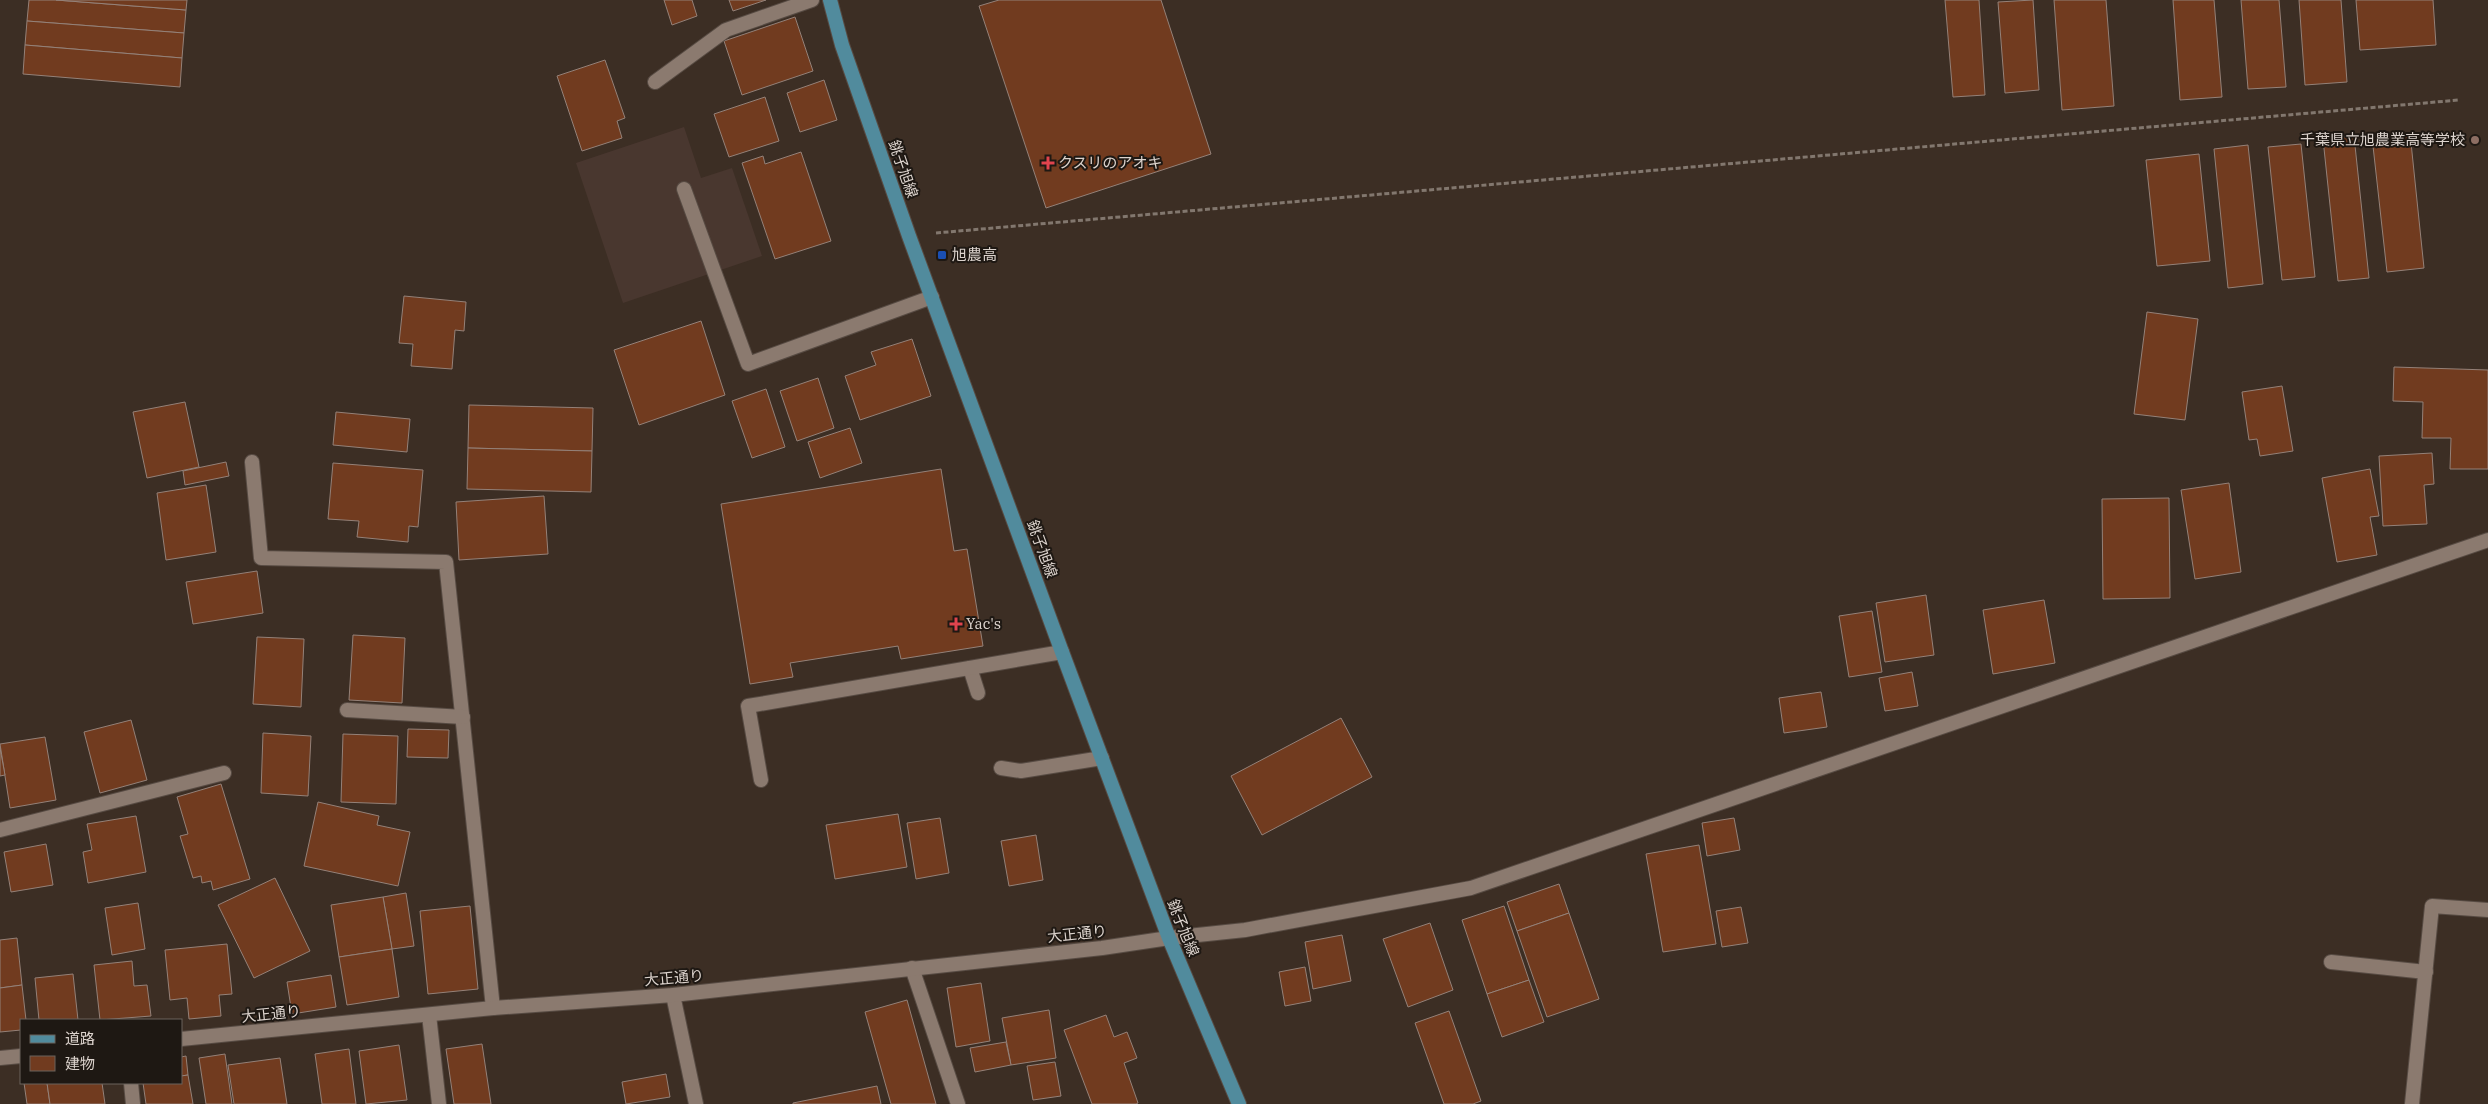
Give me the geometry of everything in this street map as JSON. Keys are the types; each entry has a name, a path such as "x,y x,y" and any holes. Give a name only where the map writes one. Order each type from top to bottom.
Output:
{"main road":[{"name":"銚子旭線","path":"830,0 842,45 909,236 1062,652 1169,938 1240,1104"}],"street":[{"path":"655,82 726,30 812,0"},
{"path":"684,189 748,364 932,297"},
{"path":"252,462 261,558 446,562 492,1008"},
{"name":"大正通り","path":"182,1039 492,1008 673,995 1102,948 1169,938 1245,930 1471,888 2488,540"},
{"path":"761,780 748,706 1062,652"},
{"path":"970,668 978,693"},
{"path":"347,710 463,716"},
{"path":"1001,768 1020,771 1102,758"},
{"path":"0,830 224,773"},
{"path":"2412,1104 2432,906 2488,910"},
{"path":"2331,962 2426,972"},
{"path":"912,968 958,1104"},
{"path":"673,995 696,1104"},
{"path":"429,1015 439,1104"},
{"path":"0,1058 20,1056"},
{"path":"131,1084 133,1104"}],"path":[{"path":"909,236 2459,100"}],"shaded area":[{"path":"684,127 701,178 732,168 762,256 623,303 576,163"}],"building":[{"path":"29,0 56,0 186,10 184,33 27,21"},
{"path":"56,0 187,0 186,10"},
{"path":"664,0 692,0 697,16 672,25"},
{"path":"729,0 766,0 733,11"},
{"path":"999,0 1161,0 1211,154 1046,208 979,6"},
{"path":"1945,0 1979,0 1985,95 1953,97"},
{"path":"2033,0 2039,90 2005,93 1998,2"},
{"path":"2054,0 2106,0 2114,106 2062,110"},
{"path":"2173,0 2214,0 2222,97 2180,100"},
{"path":"2241,0 2279,0 2286,87 2248,89"},
{"path":"2299,0 2341,0 2347,82 2305,85"},
{"path":"2356,0 2433,0 2436,45 2360,50"},
{"path":"795,17 813,71 742,95 724,41"},
{"path":"27,21 184,33 182,58 25,45"},
{"path":"25,45 182,58 180,87 23,74"},
{"path":"605,60 625,118 617,121 622,138 582,151 557,76"},
{"path":"824,80 837,120 800,132 787,93"},
{"path":"765,97 779,141 729,157 714,114"},
{"path":"2410,133 2424,268 2387,272 2372,137"},
{"path":"2354,136 2369,278 2338,281 2323,139"},
{"path":"2301,144 2315,277 2282,280 2268,147"},
{"path":"2248,145 2263,284 2228,288 2214,149"},
{"path":"801,152 831,241 775,259 742,163 763,156 765,164"},
{"path":"2199,154 2210,261 2157,266 2146,160"},
{"path":"404,296 466,302 464,331 455,330 452,369 411,366 413,344 399,343"},
{"path":"2147,312 2198,319 2185,420 2134,414"},
{"path":"701,321 725,395 639,425 614,350"},
{"path":"912,339 931,396 860,420 845,376 876,365 871,352"},
{"path":"2394,367 2488,370 2488,469 2450,469 2451,438 2422,438 2423,402 2393,401"},
{"path":"818,378 834,428 797,441 780,391"},
{"path":"2282,386 2293,451 2260,456 2257,439 2249,440 2242,392"},
{"path":"766,389 785,447 752,458 732,401"},
{"path":"185,402 199,467 147,478 133,412"},
{"path":"469,405 593,408 592,451 468,448"},
{"path":"336,412 410,419 407,452 333,445"},
{"path":"850,428 862,463 820,478 808,442"},
{"path":"468,448 592,451 591,492 467,489"},
{"path":"2432,453 2434,484 2424,485 2427,524 2383,526 2379,456"},
{"path":"226,462 229,476 185,485 183,471"},
{"path":"333,463 423,470 418,527 409,526 408,542 357,537 359,521 328,519"},
{"path":"941,469 954,551 967,549 983,646 901,659 898,646 790,663 793,677 750,684 721,504"},
{"path":"2370,469 2379,516 2370,517 2377,555 2337,562 2322,478"},
{"path":"2229,483 2241,572 2195,579 2181,490"},
{"path":"206,485 216,552 166,560 157,493"},
{"path":"544,496 548,554 459,560 456,502"},
{"path":"2169,498 2170,598 2103,599 2102,499"},
{"path":"257,571 263,613 193,624 186,582"},
{"path":"1926,595 1934,655 1885,662 1876,603"},
{"path":"2044,600 2055,663 1993,674 1983,610"},
{"path":"1872,611 1882,672 1849,677 1839,616"},
{"path":"353,635 405,638 402,703 349,700"},
{"path":"257,637 304,639 301,707 253,704"},
{"path":"1912,672 1918,706 1885,711 1879,678"},
{"path":"1821,692 1827,727 1784,733 1779,698"},
{"path":"1341,718 1372,777 1262,835 1231,776"},
{"path":"131,720 147,780 100,793 84,732"},
{"path":"408,729 449,730 448,758 407,757"},
{"path":"263,733 311,736 308,796 261,793"},
{"path":"343,734 398,736 396,804 341,802"},
{"path":"45,737 56,800 10,808 0,744"},
{"path":"0,748 5,775 0,776"},
{"path":"221,784 250,879 213,890 211,881 202,883 201,876 193,878 180,836 188,834 177,797"},
{"path":"318,802 379,816 377,825 410,832 398,886 304,866"},
{"path":"898,814 907,867 835,879 826,825"},
{"path":"136,816 146,872 88,883 83,852 92,850 87,824"},
{"path":"940,818 949,873 916,879 907,823"},
{"path":"1734,818 1740,850 1707,856 1702,823"},
{"path":"1036,835 1043,880 1009,886 1001,841"},
{"path":"46,844 53,885 11,892 4,852"},
{"path":"1699,845 1716,944 1663,952 1646,854"},
{"path":"275,878 310,951 254,978 218,905"},
{"path":"1559,884 1569,913 1517,931 1507,902"},
{"path":"406,893 414,946 392,949 383,897"},
{"path":"383,897 392,949 339,957 331,905"},
{"path":"138,903 145,949 112,955 105,908"},
{"path":"470,906 478,989 428,994 420,911"},
{"path":"1504,906 1529,980 1487,994 1462,920"},
{"path":"1741,907 1748,943 1722,947 1716,911"},
{"path":"1569,913 1599,999 1547,1017 1517,931"},
{"path":"1430,923 1453,990 1408,1007 1383,939"},
{"path":"1342,935 1351,981 1313,989 1305,942"},
{"path":"17,938 22,985 0,988 0,940"},
{"path":"227,944 232,994 219,995 221,1016 189,1019 187,998 170,1000 165,950"},
{"path":"392,949 399,997 347,1005 339,957"},
{"path":"132,961 134,986 147,985 151,1016 100,1019 94,965"},
{"path":"1305,967 1311,1001 1285,1006 1279,972"},
{"path":"73,974 78,1019 39,1019 35,978"},
{"path":"331,975 336,1007 292,1014 287,982"},
{"path":"1529,980 1544,1022 1502,1037 1487,994"},
{"path":"981,983 990,1041 956,1047 947,988"},
{"path":"22,985 26,1019 20,1019 20,1030 0,1032 0,988"},
{"path":"907,1000 936,1104 891,1104 865,1012"},
{"path":"1049,1010 1056,1058 1011,1065 1002,1018"},
{"path":"1449,1011 1481,1101 1473,1104 1444,1104 1415,1023"},
{"path":"1106,1015 1114,1037 1127,1032 1137,1058 1124,1063 1138,1103 1136,1104 1092,1104 1064,1030"},
{"path":"1006,1042 1011,1065 975,1072 970,1048"},
{"path":"482,1044 491,1104 454,1104 446,1049"},
{"path":"399,1045 407,1100 366,1104 359,1051"},
{"path":"349,1049 356,1104 322,1104 315,1054"},
{"path":"225,1054 232,1104 206,1104 199,1058"},
{"path":"186,1056 188,1075 182,1076 182,1057"},
{"path":"280,1058 287,1104 234,1104 228,1065"},
{"path":"1055,1062 1061,1096 1033,1100 1027,1066"},
{"path":"666,1074 670,1097 626,1104 622,1082"},
{"path":"188,1075 193,1104 146,1104 143,1084 182,1084 182,1076"},
{"path":"24,1084 47,1084 50,1104 27,1104"},
{"path":"47,1084 102,1084 105,1104 50,1104"},
{"path":"877,1086 881,1104 793,1104 793,1103"}],"place":[{"name":"千葉県立旭農業高等学校","path":"2475,140"},
{"name":"クスリのアオキ","path":"1048,163"},
{"name":"旭農高","path":"942,255"},
{"name":"Yac's","path":"956,624"}]}
